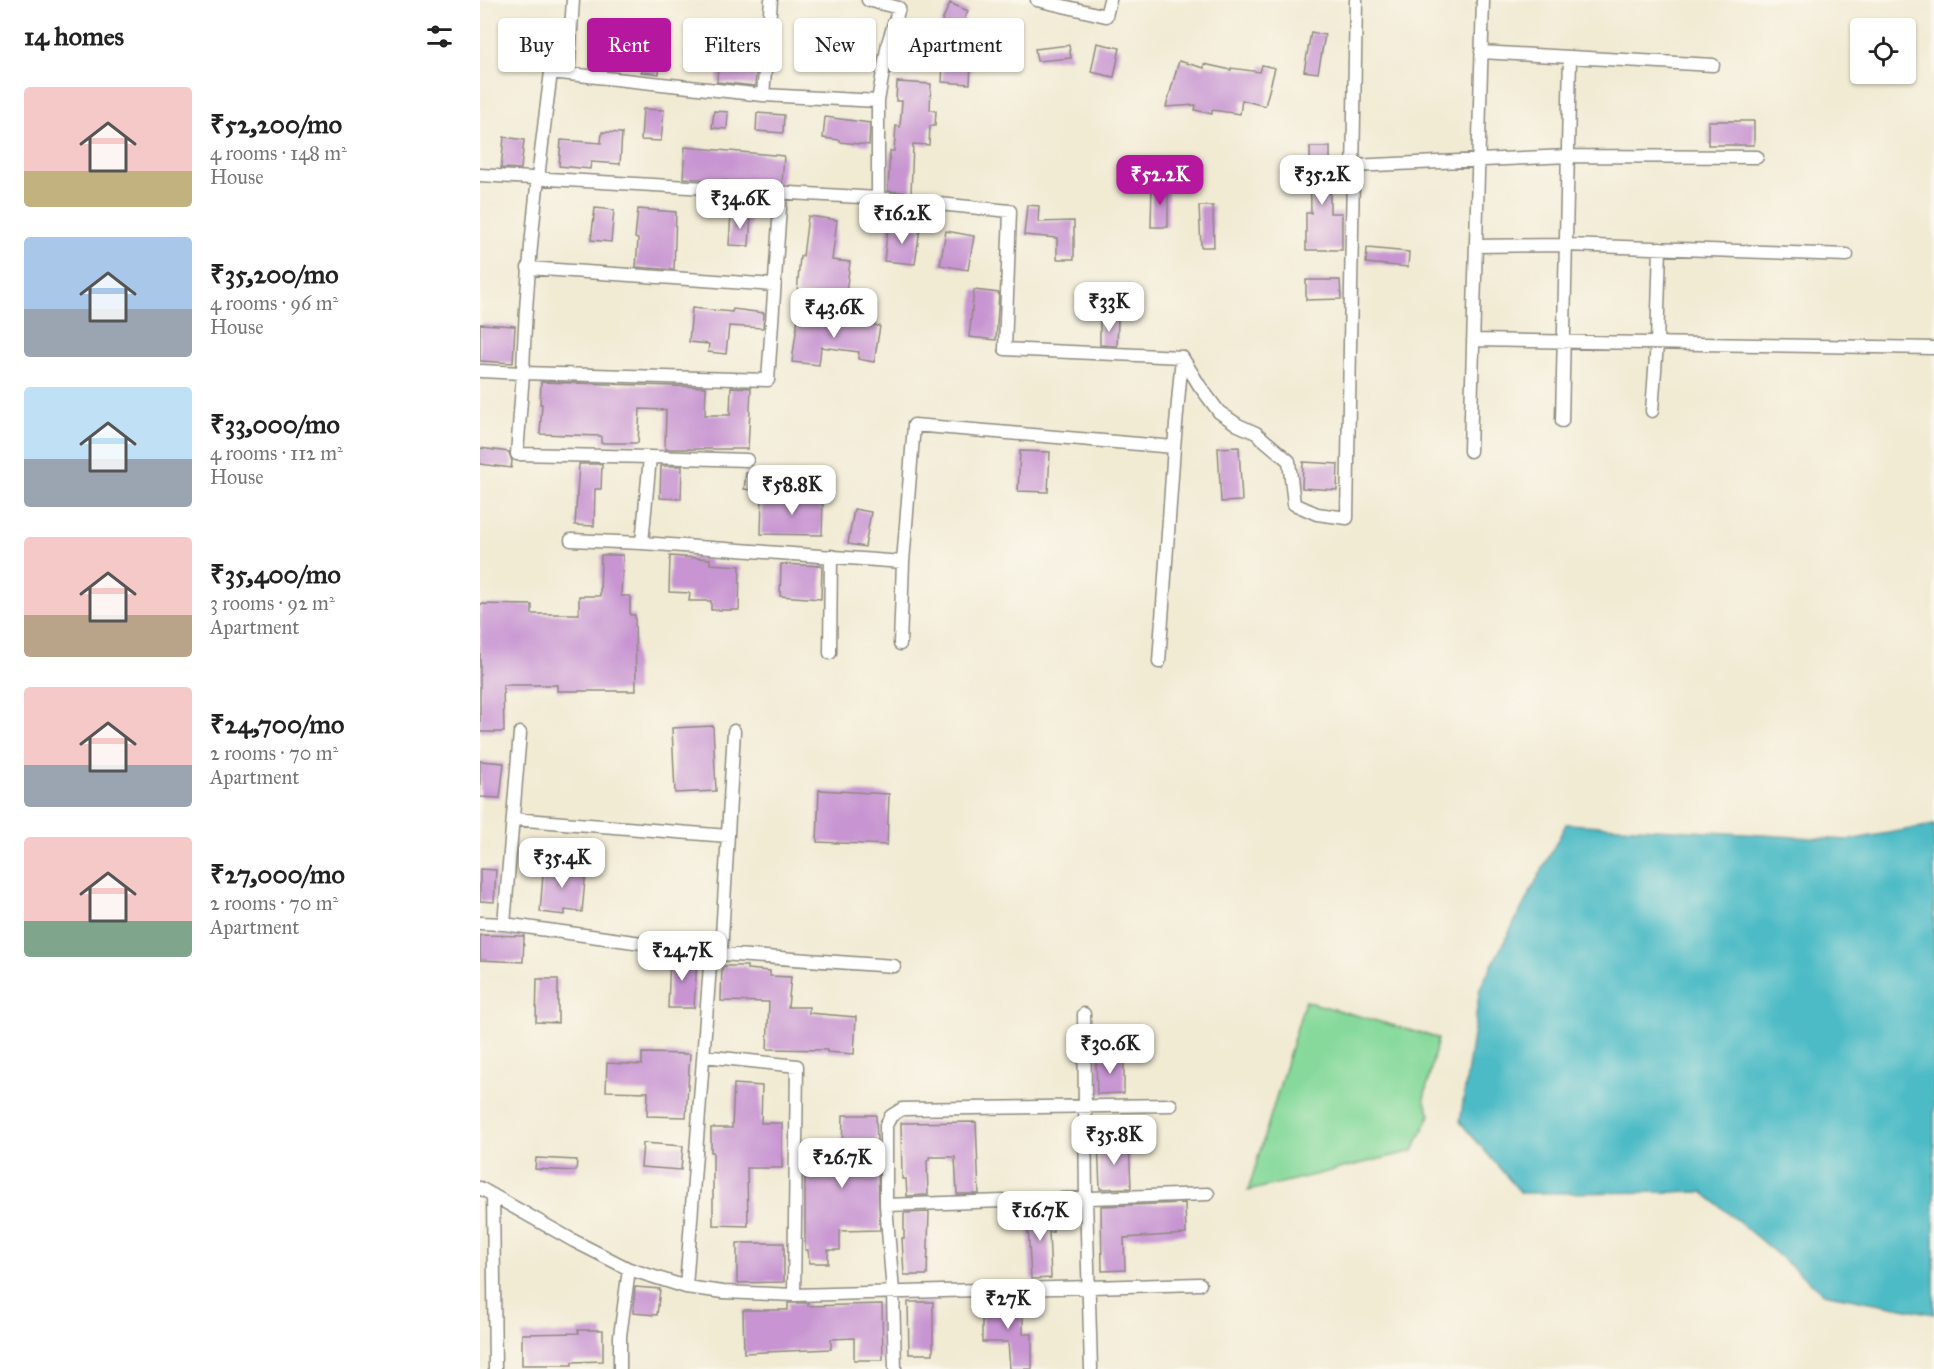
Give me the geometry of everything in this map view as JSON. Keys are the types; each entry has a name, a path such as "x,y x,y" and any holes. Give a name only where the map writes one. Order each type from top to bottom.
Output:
{"street":[{"path":"568,74 573,0"},
{"path":"763,95 771,0"},
{"path":"868,0 901,4 888,43 878,101 878,198"},
{"path":"1036,0 1106,16 1110,0"},
{"path":"1182,357 1198,385 1219,411 1238,425 1256,434 1289,460 1294,504 1317,514 1347,518 1356,0"},
{"path":"1470,451 1483,0"},
{"path":"1481,52 1713,65"},
{"path":"1562,421 1570,57"},
{"path":"747,460 517,454 523,374 525,300 550,72 763,95 878,101"},
{"path":"1353,166 1568,156 1757,157"},
{"path":"480,175 878,198 1010,211 1005,349 1182,357"},
{"path":"480,371 768,380 781,194"},
{"path":"1476,246 1566,245 1847,255"},
{"path":"1652,411 1660,248"},
{"path":"528,268 774,285"},
{"path":"1473,340 1934,348"},
{"path":"1159,662 1182,357"},
{"path":"900,644 903,562 914,425 1174,447"},
{"path":"642,543 650,457"},
{"path":"571,540 903,562"},
{"path":"830,653 831,556"},
{"path":"686,1287 704,1056 728,836 734,731"},
{"path":"504,924 520,733"},
{"path":"513,819 728,836"},
{"path":"480,923 504,924 716,953 894,966"},
{"path":"1084,1014 1091,1369"},
{"path":"704,1056 797,1066 794,1295"},
{"path":"895,1369 893,1292 886,1205 886,1125 891,1116 902,1109 1171,1105"},
{"path":"480,1188 629,1269 686,1287 723,1292 794,1295 1200,1284"},
{"path":"886,1205 1208,1194"},
{"path":"493,1195 495,1369"},
{"path":"620,1369 621,1327 629,1269"}],"green space":[{"path":"1305,1001 1438,1038 1424,1099 1430,1115 1413,1151 1248,1191"}],"water":[{"path":"1566,824 1849,840 1934,825 1934,1314 1823,1293 1703,1192 1521,1193 1460,1122 1480,988"}],"building":[{"path":"950,3 968,11 965,18 943,18"},
{"path":"1311,32 1325,35 1318,73 1304,71"},
{"path":"1097,43 1120,48 1114,77 1091,72"},
{"path":"1069,45 1071,58 1037,61 1035,49"},
{"path":"1179,61 1204,68 1204,64 1231,70 1231,68 1260,72 1262,65 1275,68 1265,106 1242,100 1240,114 1212,110 1212,114 1195,110 1196,105 1166,107"},
{"path":"718,72 756,72 755,86 717,82"},
{"path":"942,72 971,72 970,84 942,82"},
{"path":"897,82 931,84 930,110 936,111 935,126 930,126 929,145 913,144 911,193 888,191 890,151 894,151 896,126 900,127 902,101 896,101"},
{"path":"643,109 664,110 661,141 641,140"},
{"path":"714,111 728,112 727,129 712,128"},
{"path":"757,113 784,115 783,133 756,131"},
{"path":"825,117 870,123 869,145 823,138"},
{"path":"1708,121 1754,121 1754,145 1708,145"},
{"path":"602,132 622,133 620,164 591,162 590,169 559,166 561,140 601,143"},
{"path":"504,137 524,140 521,169 501,168"},
{"path":"685,147 784,156 782,184 683,178"},
{"path":"1310,147 1330,147 1330,213 1342,213 1342,250 1306,250 1306,213 1311,213"},
{"path":"1152,184 1168,184 1168,227 1151,227"},
{"path":"1027,205 1039,206 1038,222 1074,221 1074,259 1057,259 1057,238 1024,235"},
{"path":"1199,206 1213,206 1214,247 1201,247"},
{"path":"595,208 614,210 611,242 591,240"},
{"path":"638,209 676,212 674,270 636,267 638,239 635,238"},
{"path":"731,213 751,215 749,246 729,245"},
{"path":"808,216 837,220 832,260 850,262 845,300 797,294 800,256 803,256"},
{"path":"888,226 920,228 915,264 884,261"},
{"path":"946,231 974,236 968,270 940,265"},
{"path":"1367,248 1409,252 1408,267 1366,263"},
{"path":"1306,280 1340,280 1341,299 1306,300"},
{"path":"974,290 999,293 996,340 969,337"},
{"path":"692,308 732,312 733,309 764,313 763,328 729,326 726,354 708,352 709,344 689,342"},
{"path":"798,317 842,322 843,320 880,326 874,362 858,359 859,352 821,347 819,365 792,362"},
{"path":"1100,320 1118,320 1117,346 1100,345"},
{"path":"480,324 515,326 513,363 480,361"},
{"path":"541,382 706,387 705,415 730,415 731,387 751,388 748,449 665,449 666,410 640,409 638,443 601,443 601,436 540,434"},
{"path":"1239,447 1242,501 1221,502 1218,448"},
{"path":"480,448 509,452 512,461 511,468 480,464"},
{"path":"1020,451 1050,452 1048,492 1018,491"},
{"path":"1303,462 1338,464 1337,490 1302,488"},
{"path":"579,464 602,464 601,489 595,489 594,526 575,525"},
{"path":"661,466 682,466 681,499 660,498"},
{"path":"746,473 770,476 768,492 744,489"},
{"path":"762,496 823,498 822,535 761,534"},
{"path":"854,509 871,512 865,547 848,544"},
{"path":"601,555 623,555 621,596 630,596 630,615 635,615 636,691 557,691 557,685 503,685 504,732 480,732 480,604 532,605 532,614 579,614 579,596 600,596"},
{"path":"670,556 710,559 710,564 740,566 739,610 711,610 711,601 689,601 690,593 669,592"},
{"path":"781,564 822,566 821,599 780,596"},
{"path":"713,726 716,791 675,793 672,728"},
{"path":"480,761 504,763 500,798 480,797"},
{"path":"819,790 889,794 887,845 817,842"},
{"path":"544,862 569,864 569,868 586,870 582,912 565,910 565,915 540,912"},
{"path":"480,869 496,870 494,902 480,901"},
{"path":"480,935 524,936 523,962 480,960"},
{"path":"670,955 697,959 694,1008 668,1008"},
{"path":"722,966 747,966 747,969 770,971 770,976 791,977 788,1007 809,1007 809,1013 856,1017 854,1054 827,1052 827,1050 767,1049 769,1002 721,1001"},
{"path":"537,979 558,979 558,1023 536,1022"},
{"path":"642,1053 690,1054 686,1117 647,1116 648,1092 606,1091 607,1063 642,1065"},
{"path":"1096,1057 1124,1057 1124,1093 1097,1094"},
{"path":"734,1084 762,1086 761,1123 782,1123 782,1168 747,1168 748,1226 713,1225 711,1128 732,1128"},
{"path":"843,1115 876,1115 880,1230 840,1231 840,1250 828,1250 828,1263 809,1263 808,1250 805,1250 805,1155 842,1154"},
{"path":"976,1122 979,1194 957,1194 955,1157 929,1157 927,1160 928,1195 907,1196 906,1179 902,1179 901,1123"},
{"path":"1129,1142 1131,1188 1100,1189 1098,1143"},
{"path":"643,1143 683,1146 681,1170 641,1167"},
{"path":"536,1158 577,1160 576,1171 535,1169"},
{"path":"1185,1203 1186,1234 1124,1238 1125,1270 1102,1271 1101,1206"},
{"path":"1027,1208 1052,1208 1053,1232 1049,1232 1051,1278 1031,1279"},
{"path":"929,1212 927,1275 904,1275 902,1238 904,1238 904,1213"},
{"path":"737,1243 784,1243 784,1282 737,1283"},
{"path":"635,1287 660,1289 657,1315 633,1313"},
{"path":"982,1299 1023,1300 1023,1334 1032,1334 1032,1369 1010,1369 1008,1342 982,1342"},
{"path":"908,1302 933,1302 933,1354 909,1354"},
{"path":"788,1303 808,1303 808,1306 882,1304 883,1360 854,1360 854,1338 831,1339 831,1349 744,1353 743,1310 788,1310"},
{"path":"578,1330 603,1330 603,1361 572,1362 572,1365 522,1365 522,1334 579,1333"}]}
